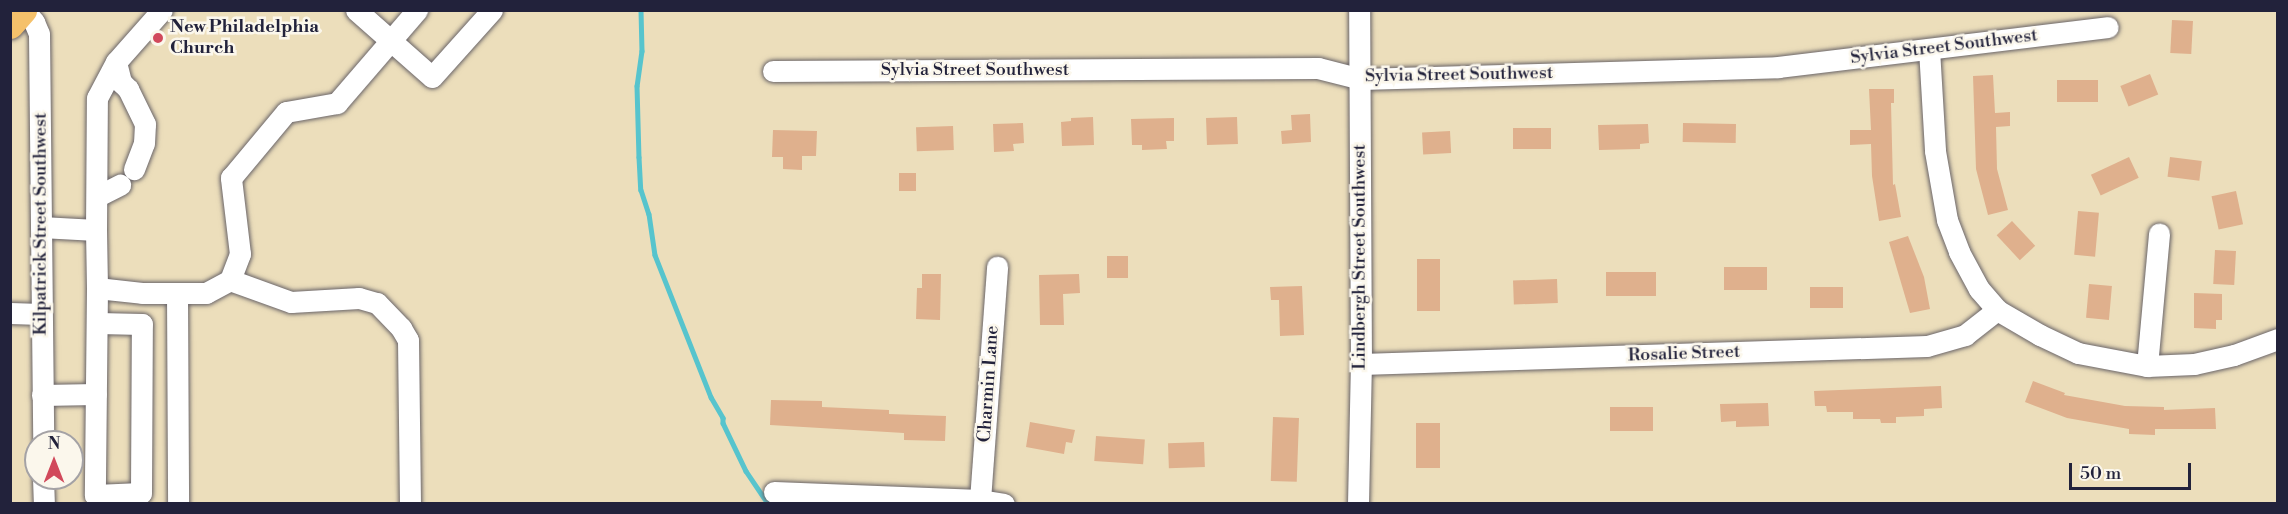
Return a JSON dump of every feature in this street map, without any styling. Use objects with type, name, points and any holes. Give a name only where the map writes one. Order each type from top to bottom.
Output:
[{"type":"main road","points":[[10,25],[24,10]]},
{"type":"street","name":"Kilpatrick Street Southwest","points":[[24,10],[34,22],[39,34],[43,430]]},
{"type":"street","points":[[98,323],[142,324],[141,493],[94,495],[98,323],[97,98],[116,62],[162,10]]},
{"type":"street","points":[[356,10],[432,77],[492,10]]},
{"type":"street","points":[[97,288],[206,293],[230,280],[240,254],[231,178],[286,112],[338,104],[417,10]]},
{"type":"street","name":"Lindbergh Street Southwest","points":[[1358,504],[1359,10]]},
{"type":"street","name":"Sylvia Street Southwest","points":[[773,71],[1318,68],[1360,79],[1778,67],[2108,27]]},
{"type":"street","points":[[1929,49],[1935,151],[1947,220],[1959,252],[1979,289],[1997,310],[2040,335],[2078,353],[2147,366],[2194,364],[2234,355],[2277,339]]},
{"type":"street","points":[[116,62],[121,82],[128,89],[145,124],[144,143],[134,169]]},
{"type":"street","points":[[98,196],[120,185]]},
{"type":"street","points":[[41,227],[96,230]]},
{"type":"street","points":[[2147,366],[2159,234]]},
{"type":"street","name":"Charmin Lane","points":[[980,500],[998,267]]},
{"type":"street","points":[[230,280],[291,302],[359,298],[377,303],[401,328],[408,340],[410,504]]},
{"type":"street","points":[[177,293],[178,504]]},
{"type":"street","name":"Rosalie Street","points":[[1360,364],[1927,346],[1965,335],[1997,310]]},
{"type":"street","points":[[10,313],[41,314]]},
{"type":"street","points":[[42,395],[96,394]]},
{"type":"street","points":[[774,492],[980,500],[1004,504]]},
{"type":"building","points":[[2172,20],[2193,21],[2191,54],[2170,53]]},
{"type":"building","points":[[2150,74],[2158,94],[2129,106],[2120,86]]},
{"type":"building","points":[[1993,75],[1995,113],[2010,112],[2010,126],[1996,127],[1997,169],[2008,210],[1988,215],[1976,169],[1973,76]]},
{"type":"building","points":[[2057,80],[2098,80],[2098,102],[2057,102]]},
{"type":"building","points":[[1869,89],[1894,89],[1894,103],[1891,103],[1893,185],[1895,184],[1901,217],[1879,221],[1872,176],[1871,144],[1850,145],[1850,130],[1871,130]]},
{"type":"building","points":[[1310,114],[1311,142],[1282,144],[1281,131],[1292,130],[1291,115]]},
{"type":"building","points":[[1093,117],[1094,145],[1062,146],[1061,122],[1071,121],[1071,118]]},
{"type":"building","points":[[1237,117],[1238,144],[1207,145],[1206,118]]},
{"type":"building","points":[[1174,118],[1174,141],[1166,141],[1167,149],[1142,150],[1142,145],[1132,145],[1131,119]]},
{"type":"building","points":[[1023,123],[1024,143],[1013,144],[1014,151],[994,152],[993,124]]},
{"type":"building","points":[[1683,123],[1736,124],[1736,143],[1683,142]]},
{"type":"building","points":[[1648,124],[1649,143],[1640,144],[1640,149],[1599,150],[1598,125]]},
{"type":"building","points":[[953,126],[954,150],[917,151],[916,127]]},
{"type":"building","points":[[1513,128],[1551,128],[1551,149],[1513,149]]},
{"type":"building","points":[[773,130],[817,131],[816,156],[802,156],[802,170],[783,169],[783,157],[772,157]]},
{"type":"building","points":[[1450,131],[1451,153],[1423,154],[1422,132]]},
{"type":"building","points":[[2129,157],[2139,178],[2101,196],[2091,175]]},
{"type":"building","points":[[2170,157],[2202,161],[2199,181],[2168,177]]},
{"type":"building","points":[[899,173],[916,173],[916,191],[899,191]]},
{"type":"building","points":[[2236,191],[2243,224],[2219,229],[2212,196]]},
{"type":"building","points":[[2078,211],[2099,213],[2095,257],[2074,255]]},
{"type":"building","points":[[2012,221],[2035,246],[2020,260],[1997,235]]},
{"type":"building","points":[[1908,236],[1924,277],[1930,309],[1910,313],[1889,242]]},
{"type":"building","points":[[2215,250],[2236,251],[2234,285],[2213,284]]},
{"type":"building","points":[[1107,256],[1128,256],[1128,278],[1107,278]]},
{"type":"building","points":[[1417,259],[1440,259],[1440,311],[1417,311]]},
{"type":"building","points":[[1724,267],[1767,267],[1767,290],[1724,290]]},
{"type":"building","points":[[1606,272],[1656,272],[1656,296],[1606,296]]},
{"type":"building","points":[[922,274],[941,274],[940,320],[916,319],[917,288],[922,288]]},
{"type":"building","points":[[1079,274],[1080,293],[1063,294],[1064,325],[1040,325],[1039,275]]},
{"type":"building","points":[[1557,279],[1558,303],[1514,305],[1513,281]]},
{"type":"building","points":[[2089,284],[2112,286],[2109,320],[2086,318]]},
{"type":"building","points":[[1302,286],[1304,335],[1280,336],[1279,300],[1271,300],[1270,287]]},
{"type":"building","points":[[1810,287],[1843,287],[1843,308],[1810,308]]},
{"type":"building","points":[[2194,293],[2222,294],[2222,320],[2216,320],[2216,329],[2194,328]]},
{"type":"building","points":[[2033,381],[2065,393],[2064,395],[2125,406],[2164,407],[2164,410],[2215,408],[2216,429],[2155,429],[2155,435],[2129,434],[2129,429],[2067,418],[2025,402]]},
{"type":"building","points":[[1941,386],[1942,408],[1924,409],[1924,416],[1896,417],[1896,423],[1881,423],[1880,419],[1853,419],[1853,412],[1827,412],[1826,406],[1815,406],[1814,391]]},
{"type":"building","points":[[771,400],[822,401],[822,407],[889,410],[889,414],[946,416],[945,441],[904,440],[904,433],[770,425]]},
{"type":"building","points":[[1768,403],[1769,426],[1736,427],[1736,421],[1721,422],[1720,404]]},
{"type":"building","points":[[1610,407],[1653,407],[1653,431],[1610,431]]},
{"type":"building","points":[[1273,417],[1299,418],[1297,482],[1271,481]]},
{"type":"building","points":[[1030,422],[1075,430],[1072,443],[1066,442],[1064,454],[1026,447]]},
{"type":"building","points":[[1416,423],[1440,423],[1440,468],[1416,468]]},
{"type":"building","points":[[1096,436],[1145,439],[1143,464],[1094,461]]},
{"type":"building","points":[[1204,442],[1205,467],[1169,468],[1168,443]]},
{"type":"waterway","points":[[641,10],[642,51],[637,86],[639,157],[641,190],[649,214],[655,255],[711,397],[723,418],[723,423],[746,471],[768,504]]},
{"type":"place","name":"New Philadelphia Church","points":[[158,38]]}]
